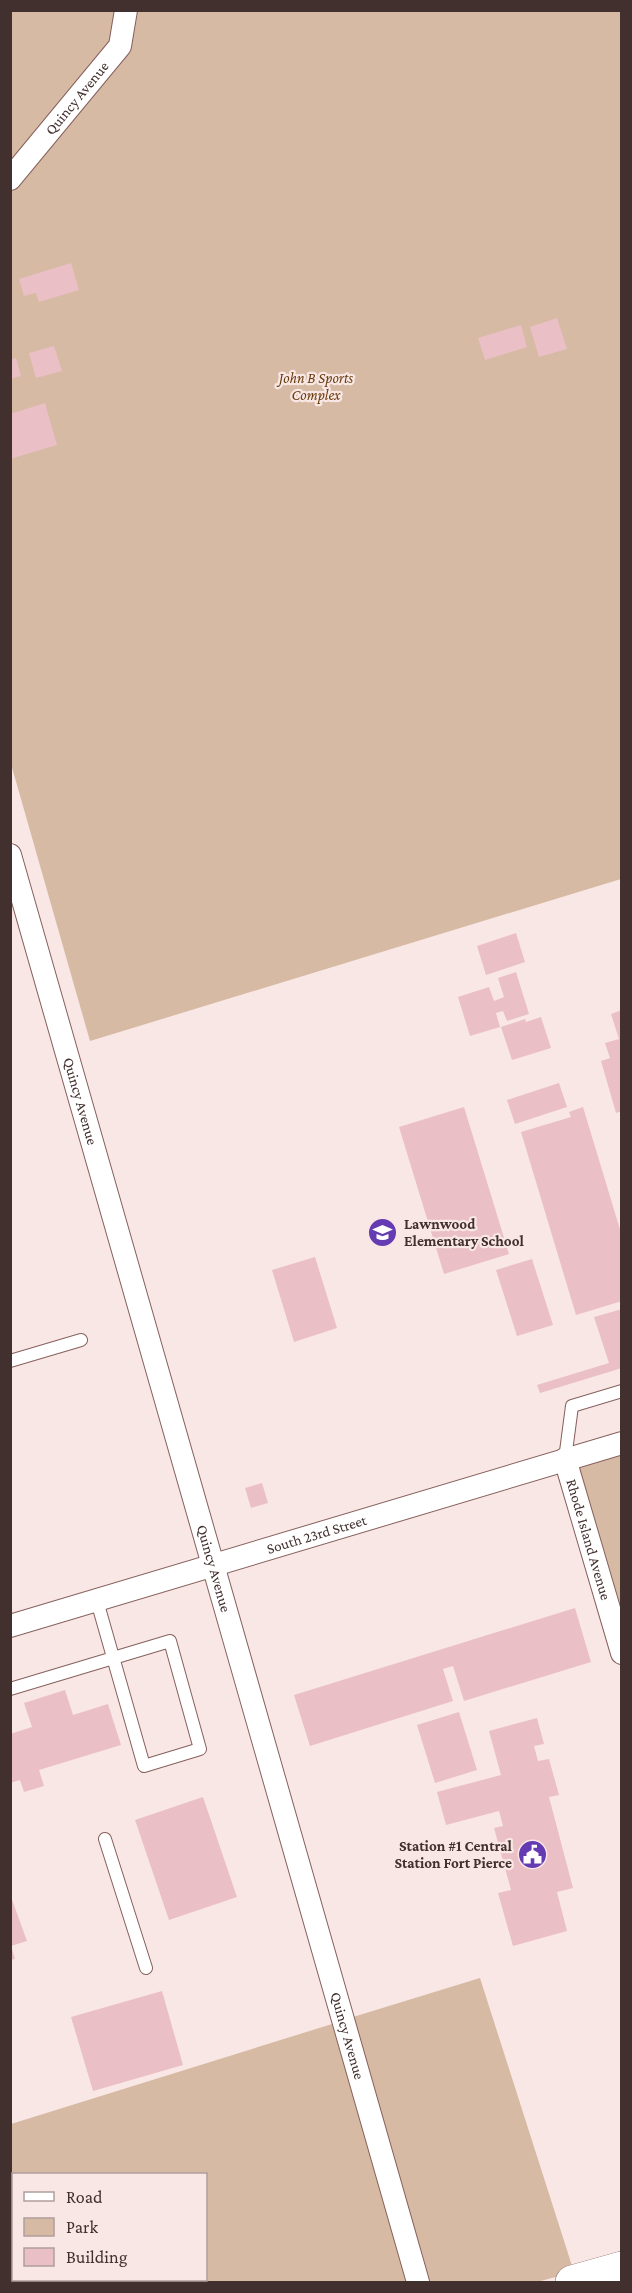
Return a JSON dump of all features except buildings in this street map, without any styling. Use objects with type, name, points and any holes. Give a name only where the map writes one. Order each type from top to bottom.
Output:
[{"type":"main road","points":[[583,2281],[621,2268]]},
{"type":"street","name":"Quincy Avenue","points":[[10,178],[120,46],[126,10]]},
{"type":"street","name":"Quincy Avenue","points":[[10,855],[418,2283]]},
{"type":"street","name":"South 23rd Street","points":[[10,1626],[621,1443]]},
{"type":"street","name":"Rhode Island Avenue","points":[[565,1460],[621,1653]]},
{"type":"lane","points":[[10,1361],[81,1340]]},
{"type":"lane","points":[[565,1460],[572,1406],[621,1391]]},
{"type":"lane","points":[[10,1689],[114,1659],[170,1641],[200,1749],[144,1766],[114,1659],[97,1601]]},
{"type":"lane","points":[[105,1839],[146,1968]]},
{"type":"green space","name":"John B Sports Complex","points":[[11,11],[621,11],[621,879],[90,1041],[11,764]]},
{"type":"green space","points":[[621,1453],[621,1614],[579,1466]]},
{"type":"green space","points":[[480,1978],[574,2272],[537,2282],[430,2282],[353,2017]]},
{"type":"green space","points":[[332,2024],[407,2282],[11,2282],[11,2124]]},
{"type":"place","name":"Lawnwood Elementary School","points":[[383,1233]]},
{"type":"place","name":"Station #1 Central Station Fort Pierce","points":[[533,1855]]}]
